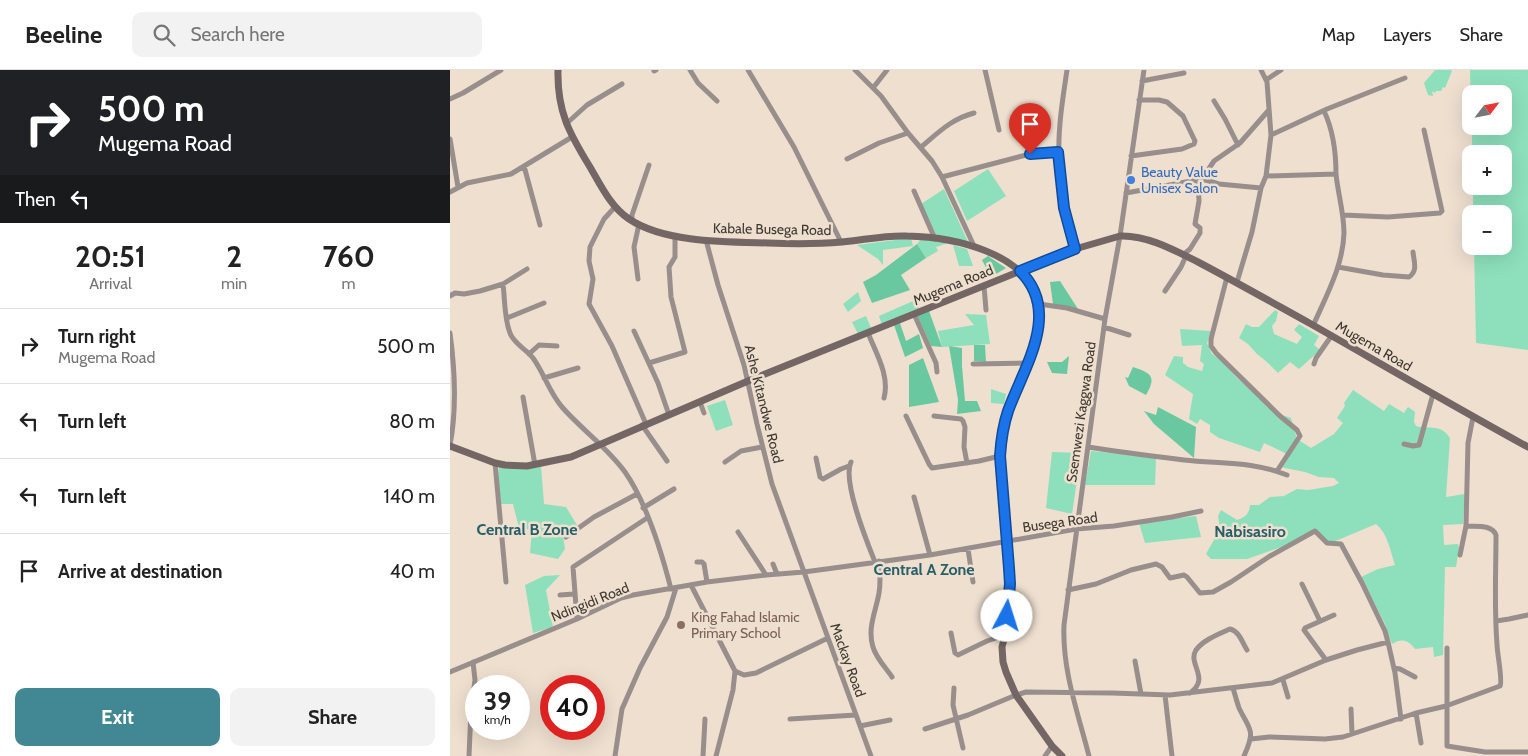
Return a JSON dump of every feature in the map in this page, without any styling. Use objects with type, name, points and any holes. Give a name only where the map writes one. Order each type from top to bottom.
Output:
[{"type":"street","points":[[450,99],[501,70]]},
{"type":"street","name":"Kabale Busega Road","points":[[558,70],[559,97],[566,124],[572,137],[615,207],[636,223],[652,230],[675,236],[731,242],[841,242],[903,235],[974,246],[997,256],[1020,271]]},
{"type":"street","points":[[690,70],[698,83],[717,101]]},
{"type":"street","points":[[748,70],[794,147],[841,242]]},
{"type":"street","points":[[854,70],[888,104],[908,133],[932,161],[942,177],[974,246]]},
{"type":"street","points":[[873,88],[887,70]]},
{"type":"street","points":[[985,70],[999,130]]},
{"type":"street","points":[[1067,70],[1058,152],[1064,208],[1075,249]]},
{"type":"street","name":"Ssemwezi Kaggwa Road","points":[[1089,756],[1066,670],[1063,642],[1065,609],[1105,319],[1120,236],[1144,70]]},
{"type":"street","points":[[1237,282],[1252,232],[1261,188],[1266,176],[1271,135],[1266,80],[1260,70]]},
{"type":"street","points":[[1266,80],[1282,70]]},
{"type":"street","points":[[1142,81],[1184,73]]},
{"type":"street","points":[[1271,135],[1406,78]]},
{"type":"street","points":[[566,124],[587,105],[622,84]]},
{"type":"street","points":[[1131,156],[1182,149],[1193,146],[1195,141],[1183,116],[1167,102],[1139,100]]},
{"type":"street","points":[[1214,101],[1238,145]]},
{"type":"street","points":[[1165,291],[1180,267],[1184,256],[1200,233],[1200,228],[1196,224],[1200,179],[1214,160],[1238,145],[1268,111]]},
{"type":"street","points":[[1313,326],[1338,267],[1344,231],[1336,174],[1336,160],[1329,125],[1324,111]]},
{"type":"street","points":[[921,148],[954,120],[962,116],[974,114]]},
{"type":"street","points":[[1343,215],[1388,217],[1440,213],[1442,211],[1424,130]]},
{"type":"street","points":[[848,159],[879,143],[908,133]]},
{"type":"street","points":[[450,192],[475,181],[503,176],[524,166],[572,137]]},
{"type":"street","points":[[450,139],[458,188]]},
{"type":"street","points":[[942,177],[1030,154],[1058,152]]},
{"type":"street","points":[[638,279],[634,247],[636,223],[632,215],[650,165]]},
{"type":"street","points":[[524,166],[540,225]]},
{"type":"street","points":[[1266,176],[1336,174]]},
{"type":"street","points":[[1126,193],[1200,179],[1219,184],[1261,188]]},
{"type":"street","points":[[914,191],[935,239]]},
{"type":"street","points":[[615,207],[604,219],[590,247],[589,261],[593,280],[589,304],[612,346],[644,425],[667,460]]},
{"type":"street","points":[[649,363],[685,352],[671,297],[669,267],[675,257],[675,236]]},
{"type":"street","name":"Mugema Road","points":[[450,447],[495,462],[518,466],[535,465],[571,456],[748,381],[1020,271],[1075,249],[1120,236],[1145,239],[1237,282],[1528,448]]},
{"type":"street","name":"Ashe Kitandwe Road","points":[[706,240],[718,285],[744,365],[762,447],[781,512],[804,572]]},
{"type":"street","points":[[1338,267],[1409,277],[1415,269],[1413,252]]},
{"type":"street","points":[[450,296],[455,293],[464,294],[480,291],[503,284],[527,269]]},
{"type":"street","points":[[1020,271],[1031,285],[1038,304],[1039,322],[1028,363],[1004,423],[1001,438],[1000,456],[1010,584],[1002,648],[1003,662],[1016,695],[1052,746],[1062,756]]},
{"type":"street","points":[[1227,277],[1210,346],[1274,410],[1299,432],[1300,436],[1278,471]]},
{"type":"street","points":[[503,284],[511,335],[537,364],[556,400],[601,444],[626,473],[643,508],[674,588],[667,617],[637,673],[622,709],[615,756]]},
{"type":"street","points":[[984,286],[986,310]]},
{"type":"street","points":[[507,318],[544,303]]},
{"type":"street","points":[[1038,304],[1067,308],[1105,319]]},
{"type":"street","points":[[914,314],[936,363],[937,372]]},
{"type":"street","points":[[1104,327],[1129,335]]},
{"type":"street","points":[[634,330],[669,415]]},
{"type":"street","points":[[450,333],[454,406],[450,447]]},
{"type":"street","points":[[868,333],[884,373],[886,392],[884,398]]},
{"type":"street","points":[[1314,364],[1316,358],[1332,336]]},
{"type":"street","points":[[529,354],[539,345],[557,346]]},
{"type":"street","points":[[973,364],[1028,363]]},
{"type":"street","points":[[544,378],[578,368]]},
{"type":"street","points":[[1404,444],[1418,446],[1433,394]]},
{"type":"street","points":[[523,397],[535,465]]},
{"type":"street","points":[[700,402],[704,412]]},
{"type":"street","points":[[906,416],[931,466],[935,468],[1000,456]]},
{"type":"street","points":[[934,416],[964,421],[964,447],[967,463]]},
{"type":"street","points":[[1460,555],[1466,526],[1468,443],[1473,416]]},
{"type":"street","points":[[725,462],[741,451],[762,447]]},
{"type":"street","points":[[1088,447],[1184,460],[1236,462],[1278,471],[1287,475]]},
{"type":"street","points":[[816,458],[820,478],[823,479],[850,464],[853,498],[877,562],[880,576],[879,594],[870,636],[873,649],[892,677]]},
{"type":"street","points":[[495,462],[506,582]]},
{"type":"street","points":[[643,508],[674,489]]},
{"type":"street","points":[[566,536],[604,511],[637,494]]},
{"type":"street","points":[[914,497],[930,555]]},
{"type":"street","name":"Busega Road","points":[[804,572],[930,555],[1076,529],[1164,519],[1201,511]]},
{"type":"street","points":[[578,619],[572,569],[647,518]]},
{"type":"street","points":[[1251,739],[1269,737],[1325,739],[1342,737],[1416,713],[1446,706],[1501,685],[1496,621],[1496,532],[1491,528],[1466,526]]},
{"type":"street","points":[[1068,590],[1086,587],[1116,578],[1131,570],[1156,564],[1162,567],[1170,578],[1187,576],[1200,593],[1213,592],[1270,556],[1315,531],[1327,543],[1340,544],[1362,583],[1385,631],[1394,668],[1401,719]]},
{"type":"street","points":[[738,532],[766,575]]},
{"type":"street","points":[[968,549],[973,582]]},
{"type":"street","points":[[697,562],[704,564],[707,582]]},
{"type":"street","points":[[774,564],[777,574]]},
{"type":"street","name":"Ndingidi Road","points":[[450,672],[626,597],[707,582],[804,572]]},
{"type":"street","name":"Mackay Road","points":[[804,572],[871,756]]},
{"type":"street","points":[[1302,584],[1320,621]]},
{"type":"street","points":[[691,585],[735,671],[736,680],[716,756]]},
{"type":"street","points":[[560,595],[574,594]]},
{"type":"street","points":[[1496,621],[1528,614]]},
{"type":"street","points":[[1326,660],[1304,628],[1334,616]]},
{"type":"street","points":[[1190,693],[1198,685],[1199,677],[1194,657],[1195,652],[1201,645],[1230,629],[1234,630],[1247,650]]},
{"type":"street","points":[[951,633],[955,654],[958,655],[987,641],[1005,635]]},
{"type":"street","points":[[735,671],[744,675],[756,673],[828,638]]},
{"type":"street","points":[[925,729],[1026,692],[1165,695],[1272,683],[1326,660],[1388,642]]},
{"type":"street","points":[[1447,648],[1447,746],[1486,752],[1528,752]]},
{"type":"street","points":[[1135,661],[1141,694]]},
{"type":"street","points":[[468,756],[475,680],[473,662]]},
{"type":"street","points":[[1394,668],[1415,677]]},
{"type":"street","points":[[1282,680],[1288,697]]},
{"type":"street","points":[[954,688],[953,705],[963,748]]},
{"type":"street","points":[[1233,688],[1238,706],[1248,723],[1251,739],[1244,756]]},
{"type":"street","points":[[1165,695],[1172,756]]},
{"type":"street","points":[[1352,709],[1352,734]]},
{"type":"street","points":[[1416,713],[1421,743]]},
{"type":"street","points":[[790,720],[856,715]]},
{"type":"street","points":[[703,756],[705,719]]},
{"type":"street","points":[[860,726],[890,720]]},
{"type":"street","points":[[1045,756],[1052,746]]},
{"type":"green space","points":[[1435,70],[1452,71],[1445,88],[1443,87],[1441,91],[1436,91],[1435,93],[1432,91],[1433,96],[1428,95],[1424,83]]},
{"type":"green space","points":[[1470,70],[1528,70],[1528,350],[1476,343],[1474,255],[1512,255],[1512,205],[1473,205],[1473,195],[1512,195],[1512,145],[1472,145],[1472,135],[1512,135],[1512,85],[1470,85]]},
{"type":"green space","points":[[988,169],[1006,196],[967,221],[954,191]]},
{"type":"green space","points":[[944,189],[968,242],[935,235],[921,204]]},
{"type":"green space","points":[[911,238],[913,246],[883,250],[883,265],[878,259],[857,245]]},
{"type":"green space","points":[[921,239],[948,243],[936,247],[938,251],[926,258],[917,244]]},
{"type":"green space","points":[[917,244],[926,258],[901,275],[910,290],[872,303],[863,282],[876,275]]},
{"type":"green space","points":[[953,245],[967,249],[973,266],[959,266]]},
{"type":"green space","points":[[988,256],[1006,268],[991,277],[982,260]]},
{"type":"green space","points":[[1060,281],[1078,309],[1053,304],[1050,282]]},
{"type":"green space","points":[[858,292],[861,301],[848,312],[843,304]]},
{"type":"green space","points":[[913,301],[919,308],[882,325],[879,316]]},
{"type":"green space","points":[[1275,310],[1278,312],[1276,321],[1272,326],[1274,334],[1297,344],[1302,337],[1294,330],[1299,324],[1319,336],[1314,345],[1320,350],[1299,369],[1290,362],[1278,373],[1248,344],[1239,338],[1246,324],[1252,327],[1259,327]]},
{"type":"green space","points":[[929,311],[942,347],[931,346],[916,313]]},
{"type":"green space","points":[[965,314],[986,315],[990,344],[942,347],[938,331],[974,325]]},
{"type":"green space","points":[[866,316],[871,328],[858,334],[852,322]]},
{"type":"green space","points":[[900,323],[906,341],[919,334],[923,348],[905,357],[894,325]]},
{"type":"green space","points":[[1180,329],[1211,331],[1207,343],[1212,354],[1222,361],[1268,408],[1273,409],[1280,419],[1285,416],[1291,418],[1297,439],[1311,448],[1334,434],[1343,423],[1337,418],[1353,390],[1384,411],[1389,404],[1404,413],[1408,407],[1415,412],[1414,422],[1416,426],[1439,429],[1446,433],[1450,438],[1446,497],[1465,494],[1463,524],[1443,525],[1444,545],[1458,544],[1459,548],[1456,567],[1445,567],[1443,655],[1434,657],[1433,647],[1415,649],[1405,641],[1392,644],[1385,624],[1361,577],[1378,569],[1395,565],[1386,537],[1376,524],[1326,545],[1316,532],[1290,544],[1247,559],[1211,559],[1206,554],[1220,529],[1218,516],[1221,510],[1237,520],[1246,515],[1250,505],[1259,505],[1270,497],[1284,496],[1297,489],[1308,490],[1333,486],[1339,483],[1334,478],[1319,477],[1282,467],[1286,459],[1285,453],[1264,443],[1260,452],[1219,438],[1210,432],[1210,425],[1200,419],[1197,424],[1189,419],[1193,394],[1165,375],[1174,356],[1183,357],[1183,363],[1188,367],[1202,371],[1204,364],[1200,361],[1202,345],[1182,346]]},
{"type":"green space","points":[[974,345],[985,345],[986,362],[974,361]]},
{"type":"green space","points":[[949,346],[962,348],[965,401],[977,401],[981,411],[957,414],[958,400]]},
{"type":"green space","points":[[1069,356],[1067,374],[1052,373],[1047,362],[1062,362]]},
{"type":"green space","points":[[923,358],[939,402],[909,407],[909,365]]},
{"type":"green space","points":[[1133,367],[1148,373],[1150,376],[1151,383],[1146,395],[1129,386],[1125,377],[1128,378]]},
{"type":"green space","points":[[991,389],[1006,394],[1004,404],[991,403]]},
{"type":"green space","points":[[725,400],[733,425],[716,431],[707,406]]},
{"type":"green space","points":[[1158,407],[1196,427],[1194,458],[1154,424],[1144,411],[1156,415]]},
{"type":"green space","points":[[1091,451],[1156,457],[1155,485],[1085,485]]},
{"type":"green space","points":[[1052,452],[1081,453],[1072,514],[1046,508]]},
{"type":"green space","points":[[541,466],[544,504],[566,507],[577,525],[563,536],[565,549],[558,559],[530,553],[532,530],[519,528],[513,504],[501,504],[498,477],[499,467]]},
{"type":"green space","points":[[1196,516],[1201,537],[1145,543],[1139,523]]},
{"type":"green space","points":[[560,575],[546,590],[553,627],[533,633],[525,585],[544,576]]},
{"type":"place","name":"Beauty Value Unisex Salon","points":[[1131,180]]},
{"type":"place","name":"King Fahad Islamic Primary School","points":[[681,625]]},
{"type":"district","name":"Central B Zone","points":[[527,529]]},
{"type":"district","name":"Nabisasiro","points":[[1250,531]]},
{"type":"district","name":"Central A Zone","points":[[924,569]]},
{"type":"route","points":[[1007,616],[1010,584],[1000,456],[1001,438],[1008,410],[1032,352],[1040,311],[1036,295],[1020,271],[1075,249],[1064,208],[1058,152],[1030,154]]}]
